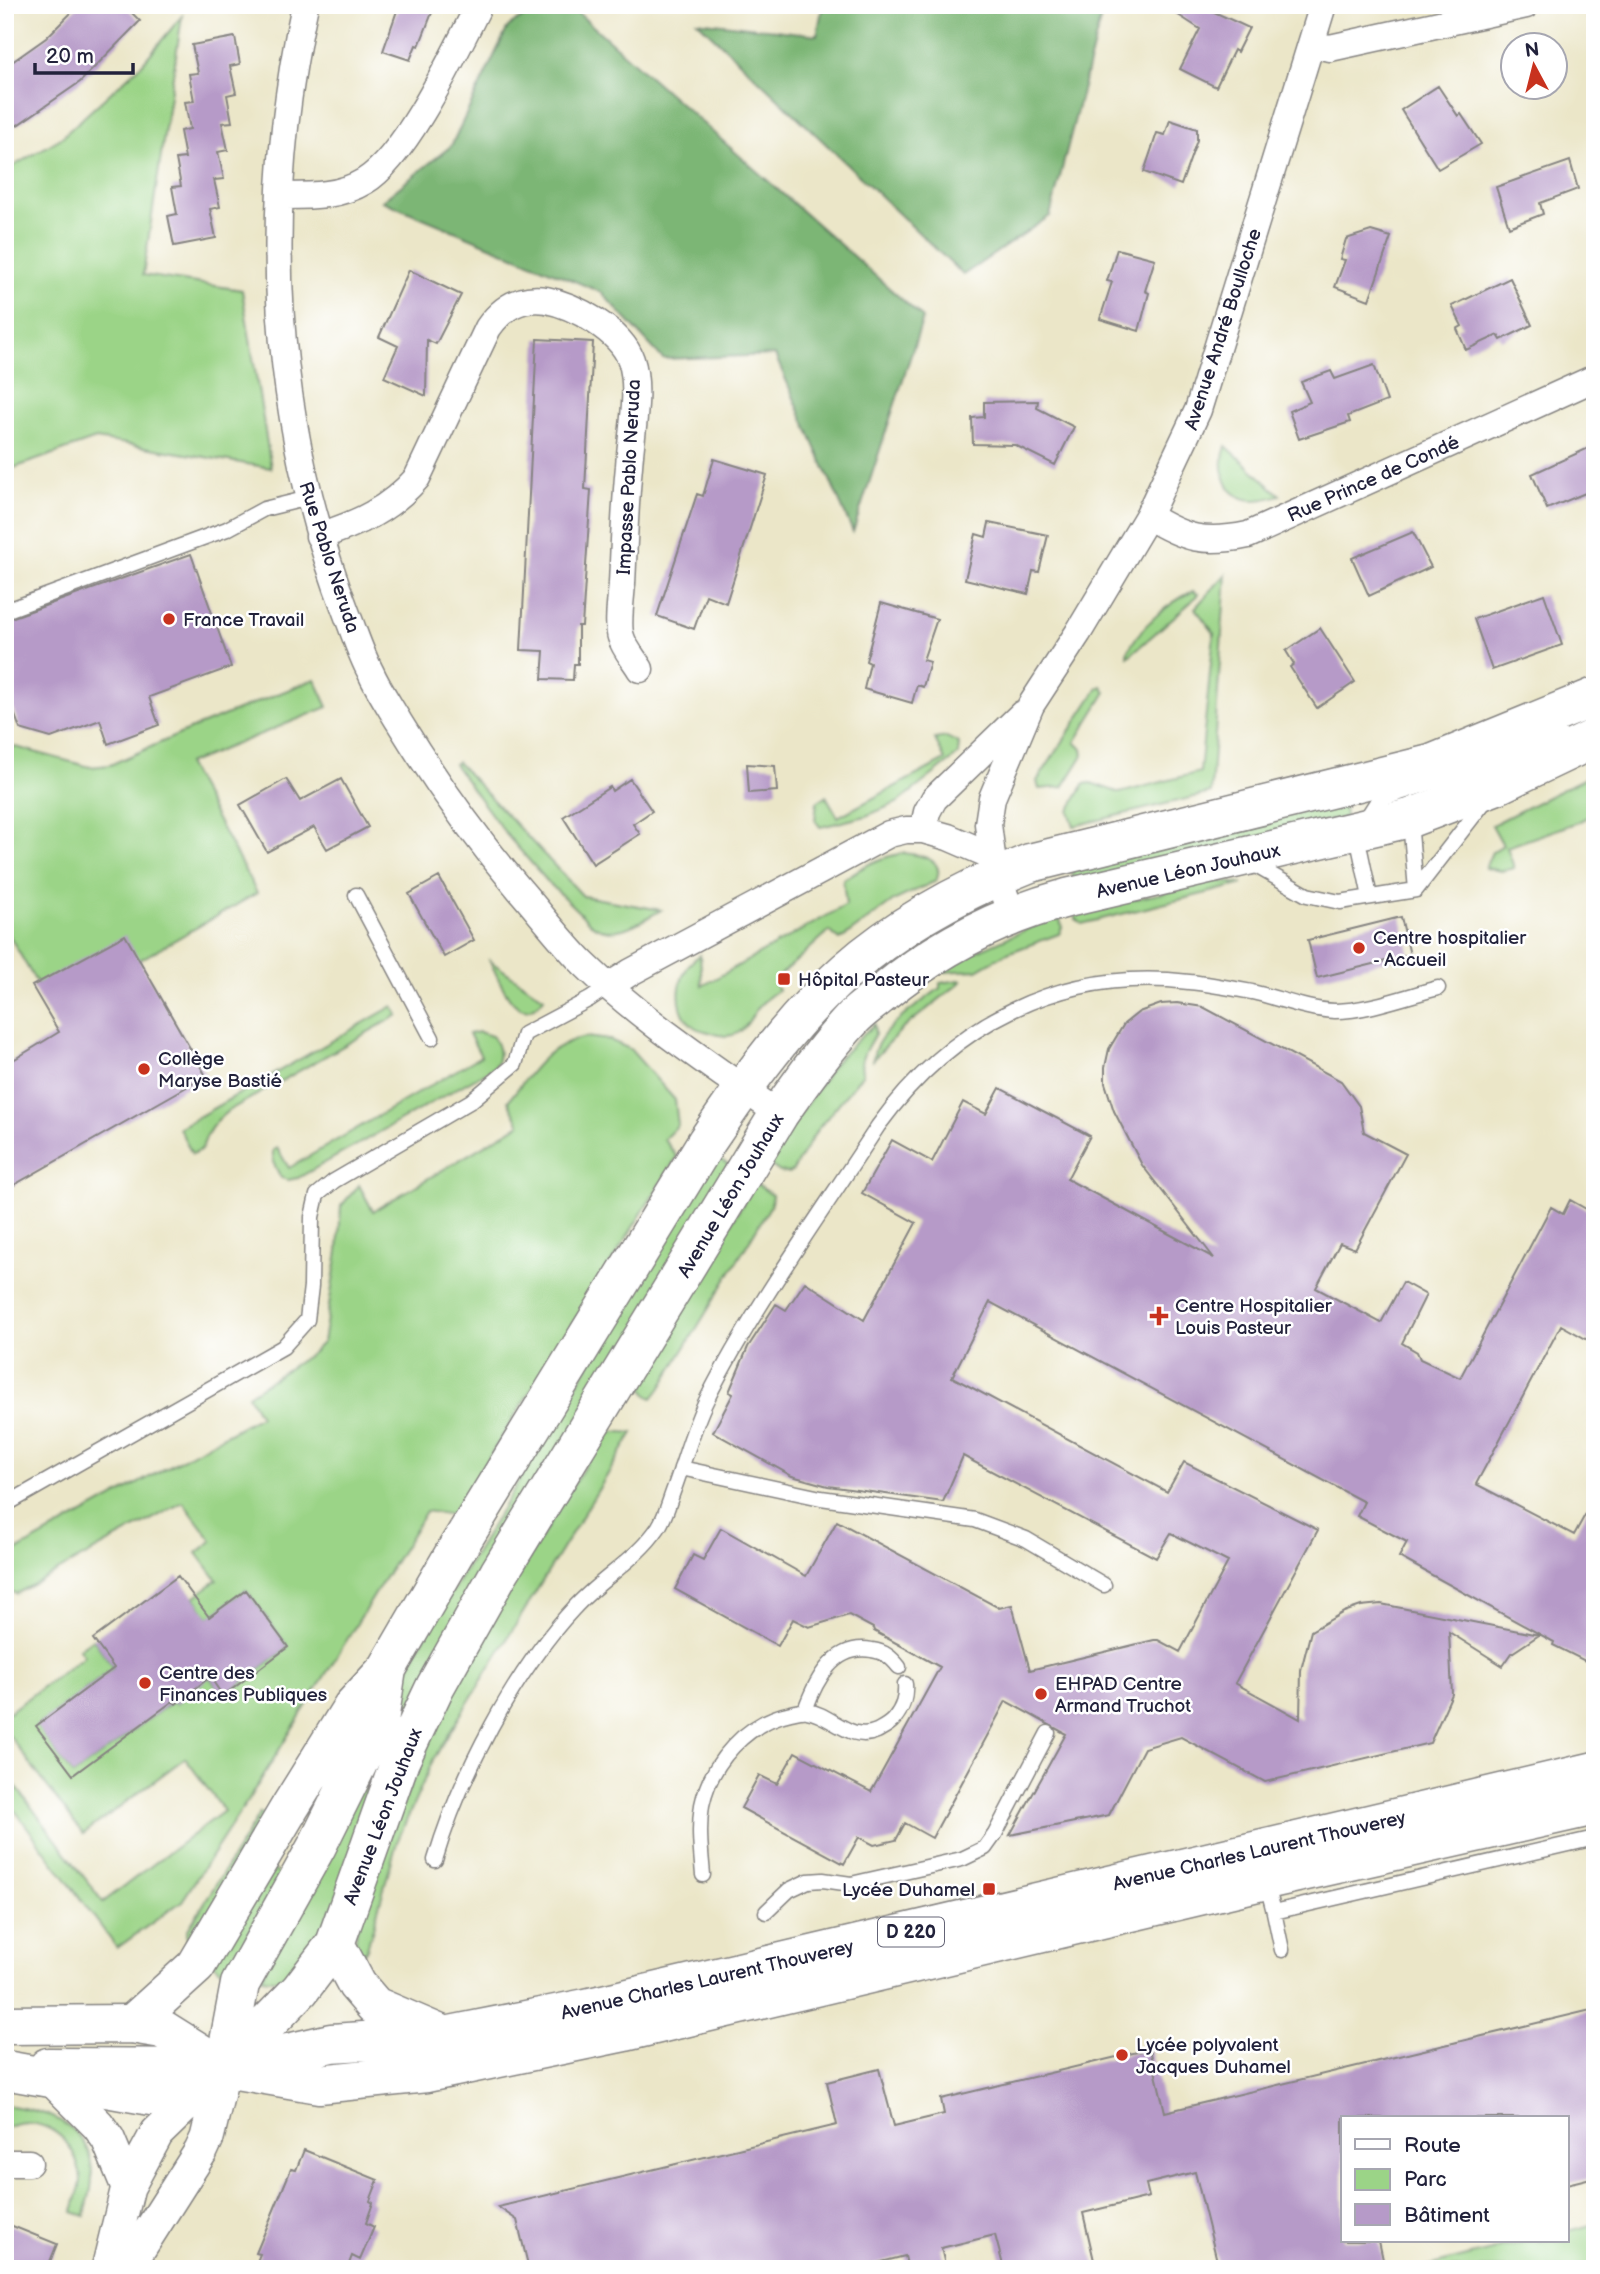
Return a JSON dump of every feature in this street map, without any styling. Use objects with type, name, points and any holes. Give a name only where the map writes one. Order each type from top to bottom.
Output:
[{"type":"main road","points":[[132,2024],[197,1966],[352,1707],[387,1669],[455,1552],[707,1141],[743,1088],[788,1030],[847,970],[900,930],[996,866],[1030,863],[1430,764],[1595,697]]},
{"type":"main road","name":"Avenue Léon Jouhaux","points":[[224,2068],[300,1990],[335,1944],[400,1761],[435,1686],[499,1573],[779,1114],[811,1068],[856,1016],[896,982],[940,951],[1012,916],[1058,901],[1410,818],[1497,785],[1595,738]]},
{"type":"main road","points":[[224,2068],[240,1984],[317,1846],[379,1721],[387,1669]]},
{"type":"main road","name":"Avenue Charles Laurent Thouverey","points":[[5,2068],[151,2096],[224,2068],[331,2043],[445,2036],[586,2008],[1595,1771]]},
{"type":"main road","name":"Avenue Charles Laurent Thouverey","points":[[5,2025],[132,2024],[162,2029],[224,2068],[319,2084],[427,2073],[1270,1896],[1595,1806]]},
{"type":"main road","points":[[335,1944],[357,1985],[375,2006],[445,2036]]},
{"type":"main road","name":"D 220","points":[[5,2068],[224,2068]]},
{"type":"street","name":"Rue Pablo Neruda","points":[[305,5],[284,132],[280,196],[279,320],[287,386],[309,498],[319,536],[370,672],[416,751],[494,859],[582,962],[700,1058],[779,1114]]},
{"type":"street","points":[[280,196],[312,196],[347,189],[366,180],[392,156],[447,66],[479,5]]},
{"type":"street","name":"Avenue André Boulloche","points":[[1031,705],[1148,516],[1202,398],[1312,45],[1322,5]]},
{"type":"street","points":[[1312,45],[1330,48],[1526,5]]},
{"type":"street","name":"Impasse Pablo Neruda","points":[[319,536],[358,523],[384,509],[417,478],[488,328],[498,313],[511,303],[527,300],[543,299],[565,306],[591,318],[613,335],[630,356],[636,378],[625,506],[620,636],[640,669]]},
{"type":"street","name":"Rue Prince de Condé","points":[[1148,516],[1173,532],[1195,538],[1223,540],[1248,535],[1595,378]]},
{"type":"street","points":[[923,830],[927,812],[934,799],[1031,705]]},
{"type":"street","points":[[1012,916],[996,866],[988,824],[992,798],[1031,705]]},
{"type":"street","points":[[609,986],[889,834],[923,830],[948,837],[996,866]]},
{"type":"street","points":[[107,2269],[128,2187],[157,2133],[224,2068]]},
{"type":"street","points":[[126,2269],[201,2151],[207,2138],[224,2068]]},
{"type":"street","points":[[51,2078],[98,2124],[108,2139],[128,2187]]},
{"type":"lane","points":[[5,611],[227,529],[264,509],[309,498]]},
{"type":"lane","points":[[1370,897],[1359,845],[1359,830],[1378,800],[1483,766],[1566,732],[1595,703]]},
{"type":"lane","points":[[1242,858],[1307,895],[1340,902],[1416,890],[1497,785]]},
{"type":"lane","points":[[1410,818],[1416,890]]},
{"type":"lane","points":[[356,895],[432,1038]]},
{"type":"lane","points":[[435,1860],[453,1803],[496,1719],[522,1676],[574,1608],[608,1575],[636,1554],[658,1527],[706,1402],[735,1348],[878,1126],[902,1094],[934,1062],[977,1031],[1037,998],[1071,988],[1129,979],[1213,986],[1334,1011],[1358,1008],[1438,988]]},
{"type":"lane","points":[[5,1505],[283,1347],[307,1320],[311,1286],[312,1217],[317,1195],[334,1181],[471,1101],[515,1064],[524,1034],[609,986]]},
{"type":"lane","points":[[681,1468],[821,1498],[975,1520],[1026,1539],[1104,1584]]},
{"type":"lane","points":[[805,1710],[820,1676],[831,1662],[846,1653],[859,1648],[876,1651],[891,1656],[899,1667]]},
{"type":"lane","points":[[703,1875],[699,1827],[703,1802],[727,1753],[740,1738],[778,1716],[805,1710],[853,1733],[872,1733],[889,1725],[900,1711],[906,1695],[905,1684]]},
{"type":"lane","points":[[766,1912],[789,1890],[808,1881],[851,1884],[962,1859],[985,1848],[1048,1733]]},
{"type":"lane","points":[[1282,1950],[1270,1896],[1595,1838]]},
{"type":"green space","points":[[541,5],[569,5],[923,318],[853,532],[775,355],[663,359],[601,292],[382,201],[451,146],[508,27]]},
{"type":"green space","points":[[823,5],[1104,5],[1050,216],[963,275],[697,21],[817,35]]},
{"type":"green space","points":[[182,16],[143,275],[242,290],[271,468],[96,439],[5,471],[5,171],[61,138],[142,64]]},
{"type":"green space","points":[[1226,446],[1280,495],[1250,500],[1232,491],[1223,470]]},
{"type":"green space","points":[[1226,574],[1211,793],[1074,826],[1069,811],[1084,784],[1091,783],[1120,793],[1200,772],[1214,633],[1195,608]]},
{"type":"green space","points":[[1193,591],[1198,594],[1191,602],[1128,657],[1132,643],[1146,625],[1164,609]]},
{"type":"green space","points":[[315,679],[328,707],[187,764],[257,893],[52,1010],[5,928],[5,744],[90,767],[110,765]]},
{"type":"green space","points":[[1102,686],[1106,692],[1075,742],[1082,749],[1083,755],[1063,787],[1039,789],[1037,781],[1098,688]]},
{"type":"green space","points":[[946,737],[959,743],[958,755],[897,803],[866,816],[825,826],[820,827],[815,820],[817,802],[826,796],[838,817],[945,760],[935,739]]},
{"type":"green space","points":[[457,762],[583,896],[661,910],[636,924],[618,930],[600,929],[591,924],[548,882],[506,834],[454,764]]},
{"type":"green space","points":[[1595,773],[1595,813],[1578,822],[1507,847],[1514,868],[1502,871],[1485,868],[1492,852],[1503,845],[1492,825]]},
{"type":"green space","points":[[1344,807],[1345,817],[1073,882],[1072,866],[1311,810]]},
{"type":"green space","points":[[904,853],[924,857],[935,863],[938,868],[936,881],[895,900],[840,940],[829,931],[774,981],[778,990],[761,1004],[738,1033],[731,1036],[718,1035],[696,1028],[685,1017],[680,998],[682,978],[692,961],[700,955],[702,986],[846,905],[843,880],[872,863]]},
{"type":"green space","points":[[1217,881],[1243,884],[1082,924],[1076,919],[1076,912]]},
{"type":"green space","points":[[1059,915],[1062,928],[1059,934],[1005,954],[977,970],[940,972],[954,961]]},
{"type":"green space","points":[[490,961],[544,998],[534,1007],[518,1007],[504,990]]},
{"type":"green space","points":[[962,981],[901,1030],[873,1060],[875,1049],[889,1029],[940,988],[940,983]]},
{"type":"green space","points":[[393,1006],[398,1015],[228,1111],[212,1127],[202,1149],[192,1154],[179,1128]]},
{"type":"green space","points":[[874,1024],[875,1034],[862,1058],[863,1074],[817,1130],[793,1170],[788,1173],[780,1172],[767,1163],[835,1062]]},
{"type":"green space","points":[[479,1032],[492,1036],[496,1044],[498,1056],[493,1068],[298,1178],[281,1178],[273,1162],[273,1150],[277,1148],[289,1168],[481,1056],[469,1034]]},
{"type":"green space","points":[[586,1037],[610,1040],[630,1049],[675,1100],[678,1125],[664,1139],[677,1157],[453,1515],[426,1511],[257,1786],[182,1901],[117,1948],[5,1797],[5,1772],[103,1902],[224,1811],[185,1758],[83,1834],[5,1730],[5,1715],[84,1656],[79,1649],[93,1639],[114,1668],[37,1726],[73,1775],[173,1701],[176,1704],[187,1695],[185,1692],[208,1675],[224,1696],[288,1647],[246,1590],[209,1618],[194,1597],[217,1580],[197,1553],[212,1541],[183,1502],[16,1594],[5,1589],[5,1557],[260,1416],[248,1395],[312,1353],[323,1342],[338,1251],[341,1206],[359,1185],[373,1211],[520,1124],[508,1101],[550,1053],[560,1046]]},
{"type":"green space","points":[[715,1156],[729,1165],[318,1935],[284,1980],[261,1978],[421,1643]]},
{"type":"green space","points":[[755,1183],[772,1195],[771,1205],[660,1389],[653,1398],[650,1397],[644,1389],[642,1375]]},
{"type":"green space","points":[[606,1431],[633,1433],[433,1760],[397,1842],[367,1949],[357,1959],[357,1928],[369,1883],[456,1678]]},
{"type":"green space","points":[[260,1813],[273,1819],[188,1943],[187,1931]]},
{"type":"green space","points":[[273,1870],[280,1876],[227,1974],[212,1963]]},
{"type":"green space","points":[[5,2105],[37,2111],[65,2124],[77,2133],[90,2160],[92,2183],[85,2216],[73,2212],[81,2180],[71,2149],[56,2133],[37,2124],[16,2124],[5,2128]]},
{"type":"green space","points":[[1595,2224],[1595,2269],[1416,2269],[1523,2242],[1568,2242],[1568,2231]]},
{"type":"building","points":[[79,5],[124,5],[140,21],[80,82],[16,126],[5,110],[5,67],[46,38]]},
{"type":"building","points":[[399,5],[435,5],[419,46],[416,45],[410,60],[383,51]]},
{"type":"building","points":[[1175,5],[1199,5],[1249,28],[1237,52],[1234,50],[1216,87],[1180,69],[1200,29],[1172,11]]},
{"type":"building","points":[[235,37],[240,64],[230,66],[236,93],[227,95],[232,122],[222,123],[228,150],[218,152],[224,179],[214,180],[220,207],[210,209],[216,238],[174,246],[168,216],[177,214],[172,187],[181,186],[176,159],[185,158],[180,131],[190,129],[185,102],[194,101],[189,74],[198,73],[192,45]]},
{"type":"building","points":[[1438,86],[1481,144],[1438,169],[1401,110]]},
{"type":"building","points":[[1170,120],[1197,129],[1197,140],[1181,185],[1144,172],[1157,133],[1165,135]]},
{"type":"building","points":[[1570,161],[1578,189],[1540,203],[1543,214],[1509,227],[1496,187]]},
{"type":"building","points":[[1371,231],[1391,237],[1369,300],[1335,287],[1345,260],[1340,259],[1346,239]]},
{"type":"building","points":[[1117,249],[1155,259],[1145,291],[1149,293],[1139,331],[1100,319],[1112,282],[1107,281]]},
{"type":"building","points":[[409,270],[461,295],[436,344],[427,340],[426,396],[384,377],[398,346],[379,337]]},
{"type":"building","points":[[1510,278],[1532,325],[1501,340],[1498,335],[1466,350],[1457,329],[1462,326],[1452,306]]},
{"type":"building","points":[[537,339],[593,342],[585,489],[591,490],[582,626],[578,626],[578,664],[574,664],[573,680],[542,679],[544,651],[521,650]]},
{"type":"building","points":[[1374,365],[1387,401],[1348,416],[1350,422],[1299,439],[1289,411],[1310,402],[1301,382],[1331,371],[1335,379]]},
{"type":"building","points":[[1038,401],[1037,408],[1074,427],[1055,465],[1015,445],[973,444],[972,418],[984,417],[984,402]]},
{"type":"building","points":[[1595,445],[1595,489],[1547,509],[1532,474]]},
{"type":"building","points":[[714,459],[767,475],[726,603],[706,595],[694,629],[657,616],[697,494],[703,496]]},
{"type":"building","points":[[989,523],[1048,535],[1039,572],[1033,571],[1028,594],[965,579],[976,534],[986,537]]},
{"type":"building","points":[[1413,532],[1431,567],[1369,596],[1352,558]]},
{"type":"building","points":[[191,554],[231,667],[149,697],[159,725],[108,744],[100,720],[51,738],[20,729],[5,687],[5,620]]},
{"type":"building","points":[[1544,594],[1562,645],[1492,670],[1474,619]]},
{"type":"building","points":[[881,603],[937,619],[923,660],[930,662],[923,687],[917,685],[912,703],[864,689],[870,663],[866,661]]},
{"type":"building","points":[[1320,628],[1355,682],[1317,708],[1290,667],[1294,664],[1286,651]]},
{"type":"building","points":[[747,764],[775,766],[777,791],[749,793]]},
{"type":"building","points":[[286,779],[300,801],[341,779],[368,827],[327,849],[314,827],[267,852],[240,805]]},
{"type":"building","points":[[630,779],[652,811],[633,824],[640,834],[593,864],[563,817],[610,787],[612,791]]},
{"type":"building","points":[[439,877],[474,940],[444,957],[409,894]]},
{"type":"building","name":"Centre hospitalier - Accueil","points":[[1401,917],[1410,955],[1317,978],[1308,940]]},
{"type":"building","points":[[125,935],[206,1076],[5,1190],[5,1065],[59,1032],[32,986]]},
{"type":"building","points":[[1177,1003],[1203,1007],[1341,1081],[1359,1106],[1364,1132],[1406,1154],[1355,1249],[1340,1243],[1316,1288],[1381,1323],[1403,1282],[1426,1295],[1402,1343],[1417,1352],[1420,1359],[1460,1378],[1551,1207],[1563,1214],[1570,1200],[1595,1214],[1595,1344],[1561,1325],[1476,1484],[1574,1535],[1595,1497],[1595,1666],[1399,1557],[1407,1542],[1357,1516],[1364,1502],[990,1302],[952,1377],[1167,1492],[1184,1462],[1318,1530],[1235,1683],[1300,1719],[1301,1670],[1311,1631],[1344,1612],[1361,1606],[1381,1604],[1539,1635],[1512,1653],[1503,1666],[1449,1632],[1452,1694],[1430,1743],[1265,1782],[1181,1737],[1144,1748],[1109,1815],[1010,1835],[1066,1734],[1006,1701],[932,1838],[905,1823],[896,1840],[874,1845],[859,1837],[844,1864],[741,1808],[759,1775],[777,1784],[795,1752],[871,1792],[940,1667],[849,1615],[809,1627],[793,1619],[778,1646],[675,1589],[693,1555],[703,1560],[721,1528],[806,1576],[837,1521],[999,1608],[1012,1605],[1030,1670],[1154,1640],[1180,1652],[1228,1562],[1171,1533],[1156,1558],[963,1456],[943,1502],[828,1486],[792,1476],[713,1432],[733,1394],[729,1392],[748,1347],[776,1304],[786,1310],[805,1282],[864,1320],[916,1223],[862,1193],[892,1140],[932,1162],[963,1102],[986,1114],[1000,1088],[1090,1136],[1067,1179],[1214,1258],[1142,1165],[1114,1111],[1105,1083],[1109,1049],[1124,1024],[1139,1012],[1161,1004]]},
{"type":"building","name":"Centre des Finances Publiques","points":[[178,1576],[209,1617],[246,1590],[288,1647],[223,1696],[210,1677],[176,1704],[173,1701],[73,1775],[36,1726],[114,1668],[93,1639]]},
{"type":"building","points":[[1595,2009],[1595,2177],[1568,2184],[1568,2116],[1341,2116],[1341,2242],[1379,2242],[1385,2269],[1219,2269],[1195,2172],[1146,2184],[1149,2197],[1083,2213],[1096,2269],[1004,2269],[995,2235],[941,2248],[946,2269],[908,2269],[905,2256],[854,2269],[529,2269],[517,2220],[498,2207],[837,2125],[827,2082],[879,2069],[894,2126],[944,2114],[941,2099],[1150,2049],[1165,2112]]},
{"type":"building","points":[[304,2150],[378,2180],[366,2223],[374,2227],[369,2239],[360,2260],[352,2256],[347,2269],[254,2269],[260,2254],[256,2253],[291,2169],[296,2170]]},
{"type":"building","points":[[5,2223],[57,2244],[47,2269],[5,2269]]},
{"type":"place","name":"France Travail","points":[[169,619]]},
{"type":"place","name":"Centre hospitalier - Accueil","points":[[1359,948]]},
{"type":"place","name":"Hôpital Pasteur","points":[[784,979]]},
{"type":"place","name":"Collège Maryse Bastié","points":[[144,1069]]},
{"type":"place","name":"Centre Hospitalier Louis Pasteur","points":[[1159,1316]]},
{"type":"place","name":"Centre des Finances Publiques","points":[[145,1683]]},
{"type":"place","name":"EHPAD Centre Armand Truchot","points":[[1041,1694]]},
{"type":"place","name":"Lycée Duhamel","points":[[989,1889]]},
{"type":"place","name":"Lycée polyvalent Jacques Duhamel","points":[[1122,2055]]}]
